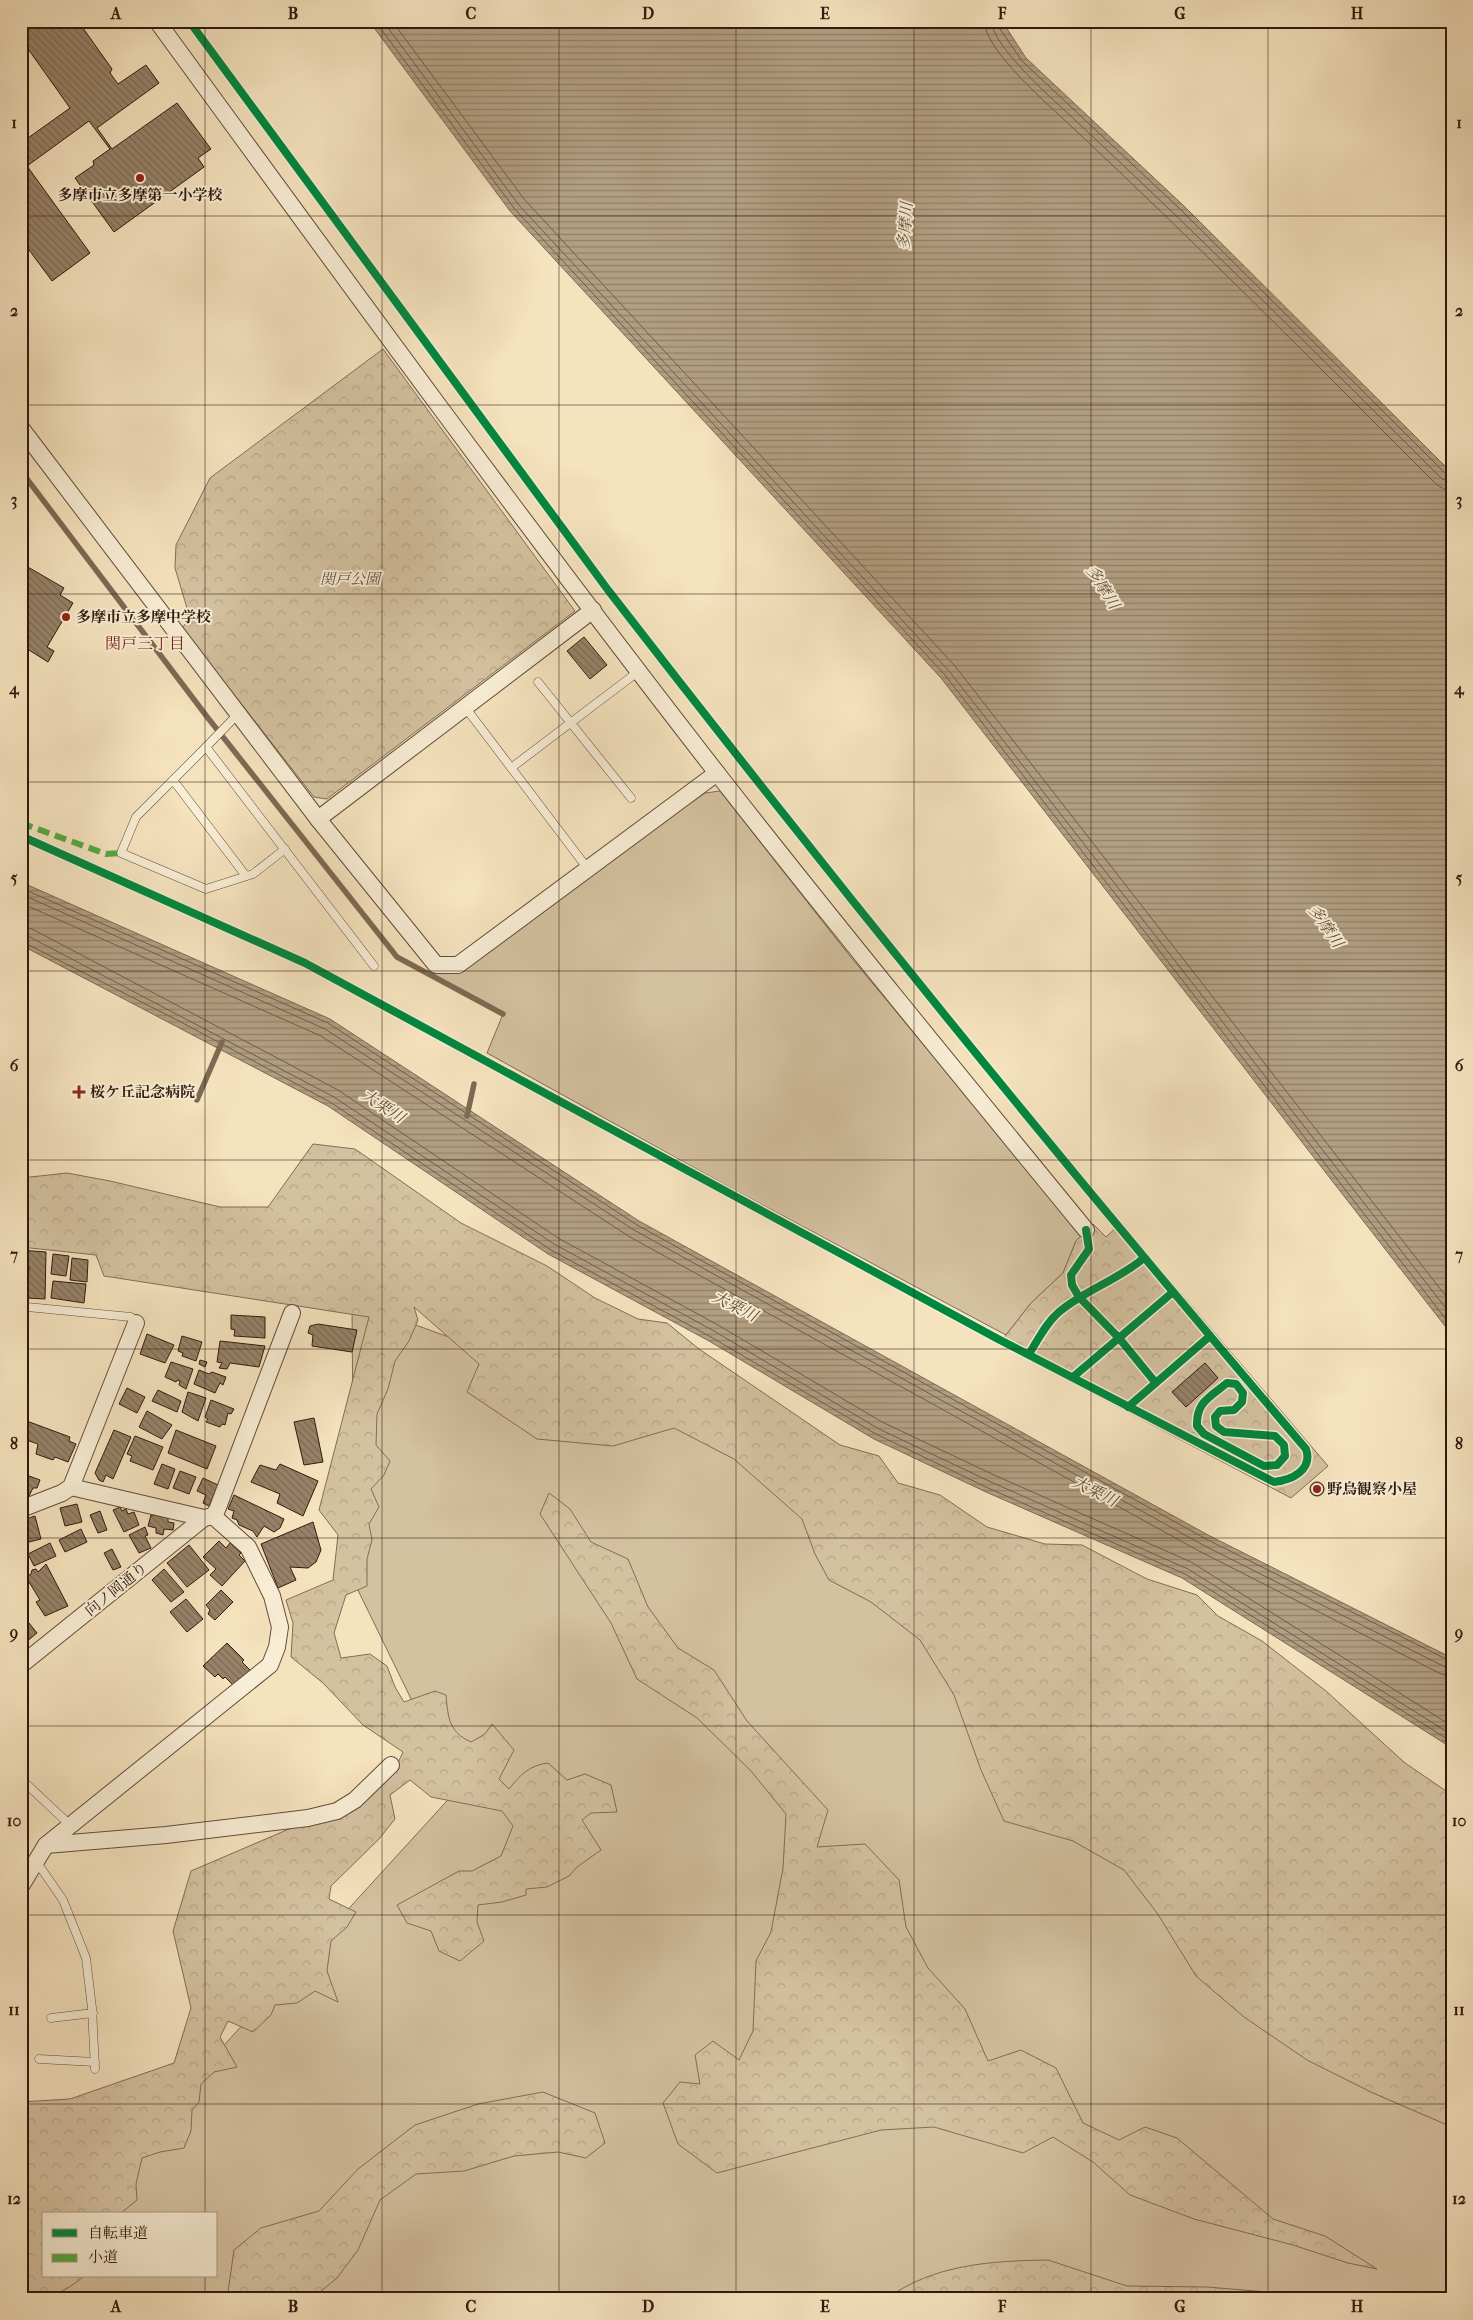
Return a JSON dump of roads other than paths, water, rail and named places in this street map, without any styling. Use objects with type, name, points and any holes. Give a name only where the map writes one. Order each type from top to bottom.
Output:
[{"type":"street","points":[[157,21],[383,331],[717,773],[866,962],[1086,1230]]},
{"type":"street","points":[[21,428],[233,719],[318,819],[436,965],[458,965],[717,773]]},
{"type":"street","points":[[318,819],[593,610]]},
{"type":"street","points":[[208,1517],[217,1510],[292,1313]]},
{"type":"street","points":[[21,1509],[62,1493],[71,1487],[136,1323]]},
{"type":"street","points":[[21,1886],[28,1857],[46,1845],[69,1824],[270,1665],[277,1647],[280,1627],[272,1596],[248,1547],[208,1517],[71,1487]]},
{"type":"street","name":"向ノ岡通り","points":[[21,1665],[208,1517]]},
{"type":"street","points":[[46,1845],[166,1835],[308,1818],[337,1811],[355,1800],[391,1765]]},
{"type":"lane","points":[[511,768],[640,670]]},
{"type":"lane","points":[[538,682],[630,798]]},
{"type":"lane","points":[[465,707],[588,869]]},
{"type":"lane","points":[[233,719],[136,817],[121,852],[206,890],[253,874],[285,850]]},
{"type":"lane","points":[[208,744],[285,850],[374,966]]},
{"type":"lane","points":[[173,780],[246,876]]},
{"type":"lane","points":[[21,1309],[27,1307],[131,1317],[136,1323]]},
{"type":"lane","points":[[21,1779],[69,1824]]},
{"type":"lane","points":[[28,1857],[63,1900],[86,1958],[93,2013],[95,2065],[39,2058]]},
{"type":"lane","points":[[51,2018],[93,2013]]},
{"type":"water","name":"多摩川","points":[[369,21],[1002,21],[1026,58],[1184,206],[1452,473],[1452,1335],[941,678],[510,211]]},
{"type":"water","name":"大栗川","points":[[21,882],[330,1019],[639,1221],[1208,1535],[1452,1658],[1452,1748],[1182,1578],[986,1492],[874,1439],[709,1341],[548,1254],[328,1106],[21,945]]},
{"type":"waterway","points":[[21,471],[208,718],[397,957],[503,1014]]},
{"type":"waterway","points":[[197,1100],[222,1042]]},
{"type":"waterway","points":[[467,1116],[474,1084]]},
{"type":"place","name":"多摩市立多摩第一小学校","points":[[140,178]]},
{"type":"place","name":"多摩市立多摩中学校","points":[[66,617]]},
{"type":"place","name":"桜ケ丘記念病院","points":[[79,1092]]},
{"type":"place","name":"野鳥観察小屋","points":[[1317,1489]]},
{"type":"district","name":"関戸三丁目","points":[[145,643]]},
{"type":"park label","name":"関戸公園","points":[[350,579]]}]
